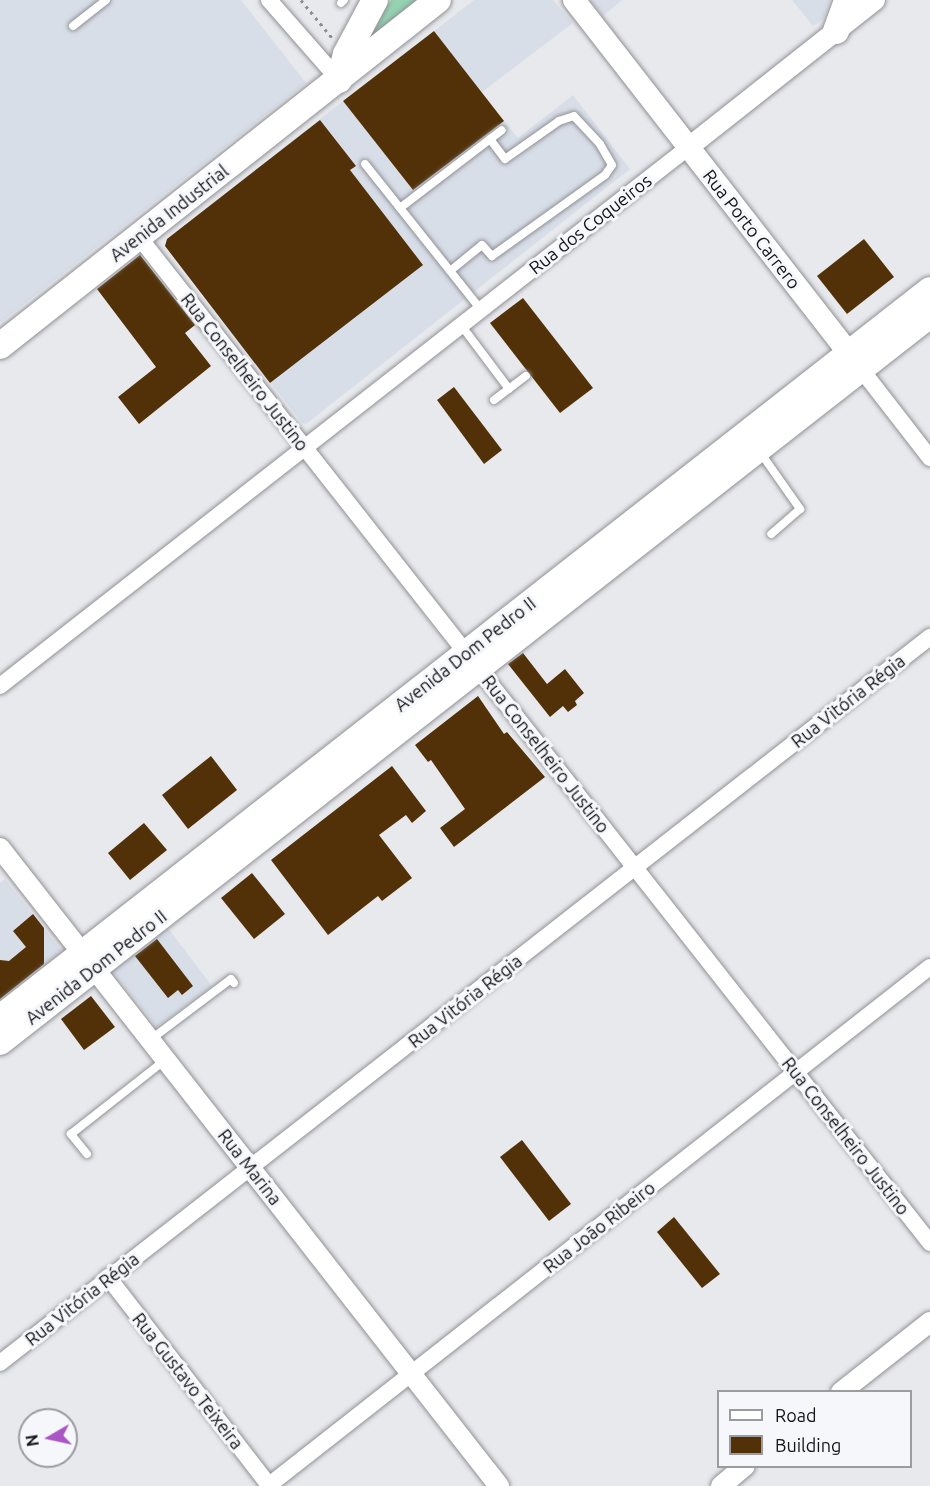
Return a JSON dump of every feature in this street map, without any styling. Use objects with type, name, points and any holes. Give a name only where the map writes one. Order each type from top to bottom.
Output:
[{"type":"main road","points":[[339,80],[345,54],[375,0]]},
{"type":"main road","name":"Avenida Industrial","points":[[0,346],[438,0]]},
{"type":"main road","name":"Rua Porto Carrero","points":[[574,0],[855,361]]},
{"type":"main road","points":[[836,31],[847,0]]},
{"type":"main road","name":"Avenida Dom Pedro II","points":[[472,659],[758,450],[930,290]]},
{"type":"main road","name":"Avenida Dom Pedro II","points":[[0,1042],[88,961],[472,659],[855,361],[930,315]]},
{"type":"main road","name":"Avenida Dom Pedro II","points":[[0,1018],[88,961]]},
{"type":"street","points":[[269,0],[339,80]]},
{"type":"street","name":"Rua dos Coqueiros","points":[[0,686],[875,0]]},
{"type":"street","name":"Rua Conselheiro Justino","points":[[139,237],[930,1244]]},
{"type":"street","name":"Rua Porto Carrero","points":[[855,361],[930,458]]},
{"type":"street","name":"Rua Vitória Régia","points":[[0,1363],[930,637]]},
{"type":"street","name":"Rua Marina","points":[[0,848],[500,1486]]},
{"type":"street","name":"Rua João Ribeiro","points":[[268,1486],[930,967]]},
{"type":"street","name":"Rua Gustavo Teixeira","points":[[108,1277],[268,1486]]},
{"type":"street","points":[[844,1390],[930,1322]]},
{"type":"lane","points":[[73,26],[106,0]]},
{"type":"lane","points":[[450,270],[482,245],[492,256],[605,175],[612,165],[600,144],[574,116],[559,121],[505,159],[490,139]]},
{"type":"lane","points":[[400,208],[502,130]]},
{"type":"lane","points":[[365,164],[481,310]]},
{"type":"lane","points":[[461,325],[509,389]]},
{"type":"lane","points":[[494,400],[526,376]]},
{"type":"lane","points":[[758,450],[800,509],[771,534]]},
{"type":"lane","points":[[150,1040],[231,979],[234,982]]},
{"type":"lane","points":[[87,1154],[71,1134],[165,1060]]},
{"type":"path","points":[[301,0],[327,33]]},
{"type":"shaded area","points":[[0,0],[241,0],[306,83],[0,323]]},
{"type":"shaded area","points":[[474,0],[553,0],[573,23],[482,92],[434,31]]},
{"type":"shaded area","points":[[590,0],[622,0],[603,16]]},
{"type":"shaded area","points":[[792,0],[830,0],[823,19],[813,26]]},
{"type":"shaded area","points":[[573,95],[630,169],[306,424],[302,423],[165,246],[167,239],[343,101],[413,191],[504,121],[518,138]]},
{"type":"shaded area","points":[[5,879],[64,954],[0,1002],[0,883]]},
{"type":"shaded area","points":[[168,928],[212,986],[157,1027],[113,971]]},
{"type":"green space","points":[[391,0],[426,0],[357,49]]},
{"type":"building","points":[[434,31],[504,121],[413,190],[343,101]]},
{"type":"building","points":[[320,120],[356,166],[350,170],[423,265],[270,383],[165,246],[167,239]]},
{"type":"building","points":[[864,239],[894,277],[847,314],[817,276]]},
{"type":"building","points":[[140,255],[195,325],[185,333],[211,366],[139,424],[118,397],[156,367],[97,289]]},
{"type":"building","points":[[523,298],[593,388],[560,413],[490,323]]},
{"type":"building","points":[[454,387],[502,450],[484,464],[437,400]]},
{"type":"building","points":[[523,653],[547,684],[565,669],[584,693],[575,701],[577,705],[568,712],[563,706],[550,717],[508,664]]},
{"type":"building","points":[[478,696],[504,734],[507,732],[545,777],[454,847],[440,828],[465,809],[431,760],[428,762],[415,745]]},
{"type":"building","points":[[211,756],[237,790],[188,829],[162,795]]},
{"type":"building","points":[[392,766],[426,811],[412,823],[406,815],[379,835],[412,878],[382,901],[378,896],[328,935],[271,860]]},
{"type":"building","points":[[144,823],[167,850],[130,880],[108,853]]},
{"type":"building","points":[[252,873],[285,914],[254,939],[221,898]]},
{"type":"building","points":[[33,914],[44,928],[44,964],[0,999],[0,960],[9,961],[26,947],[13,931]]},
{"type":"building","points":[[157,939],[193,986],[182,995],[178,990],[168,998],[135,956]]},
{"type":"building","points":[[91,996],[115,1027],[84,1050],[61,1019]]},
{"type":"building","points":[[522,1140],[571,1204],[549,1221],[500,1157]]},
{"type":"building","points":[[674,1217],[720,1274],[702,1288],[657,1232]]}]
